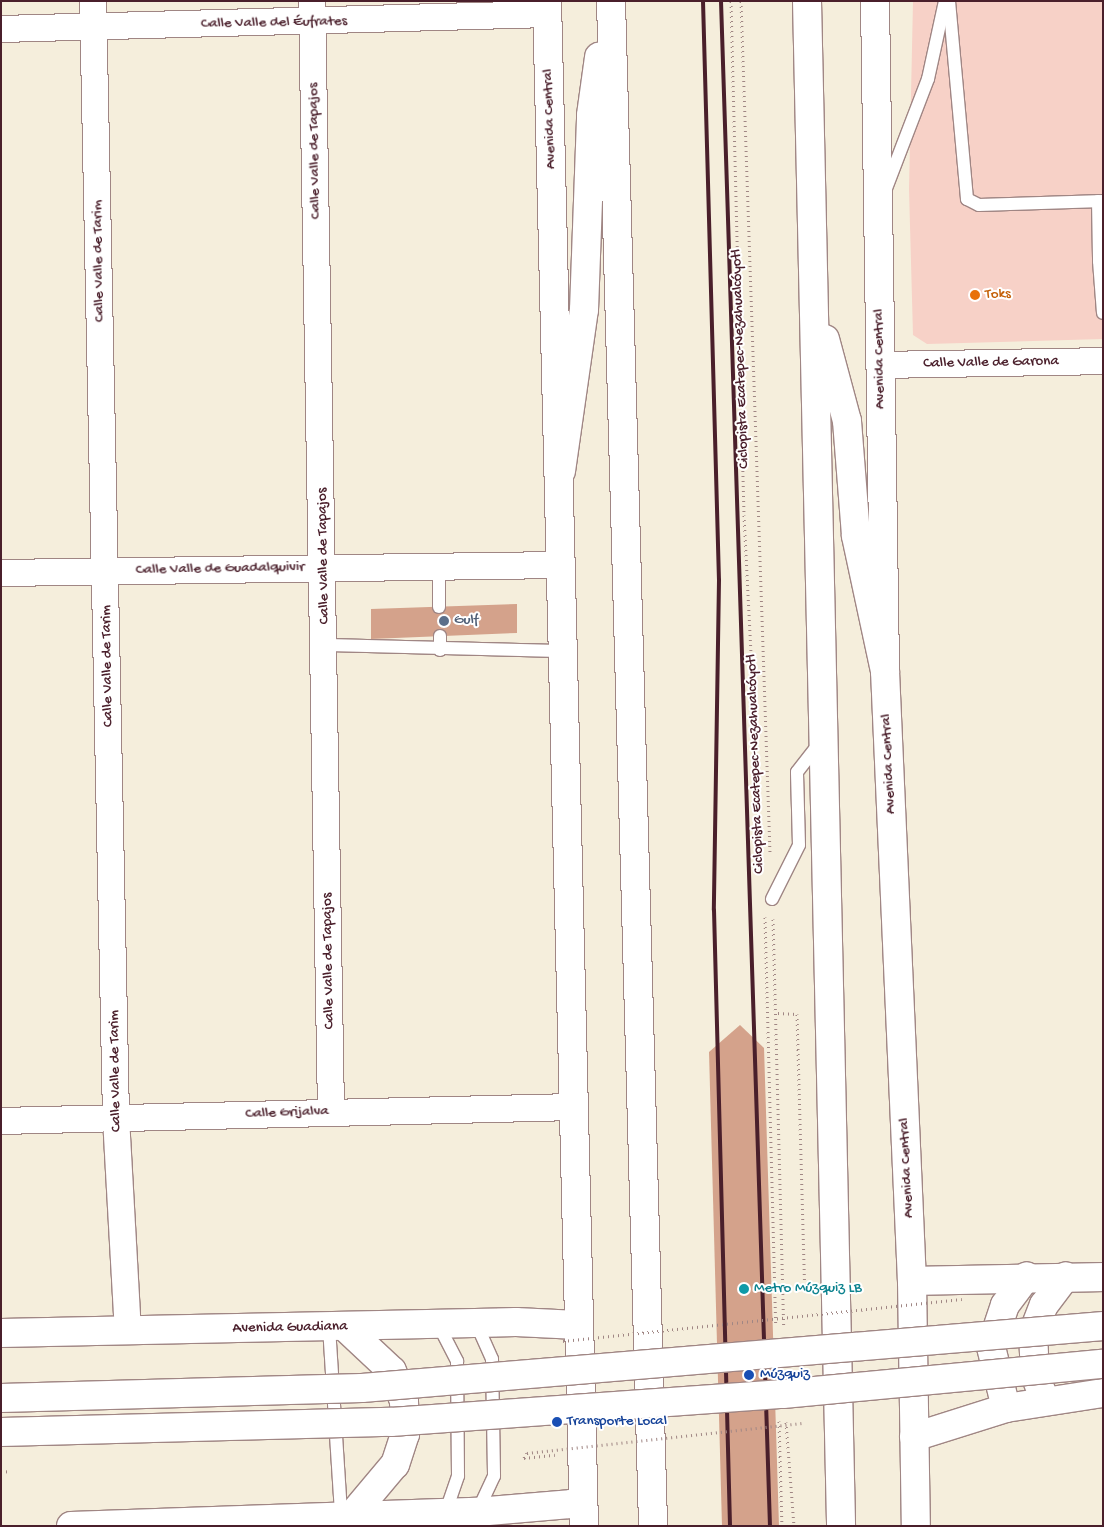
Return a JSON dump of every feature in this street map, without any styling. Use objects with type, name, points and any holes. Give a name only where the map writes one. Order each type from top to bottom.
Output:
[{"type":"main road","points":[[561,472],[584,310],[591,115],[606,1]]},
{"type":"main road","points":[[611,1],[653,1526]]},
{"type":"main road","points":[[806,1],[815,301],[822,739],[841,1526]]},
{"type":"main road","name":"Avenida Central","points":[[875,1],[885,672],[912,1281],[916,1526]]},
{"type":"main road","name":"Avenida Central","points":[[547,7],[561,472],[560,565],[574,1107],[569,1333],[582,1452],[584,1514]]},
{"type":"main road","points":[[815,301],[847,421],[856,536],[885,672]]},
{"type":"main road","points":[[1006,1408],[993,1357],[994,1333],[1005,1305],[1027,1276]]},
{"type":"main road","points":[[912,1281],[1027,1276],[1103,1277]]},
{"type":"main road","points":[[1045,1400],[1035,1375],[1033,1333],[1044,1305],[1066,1276]]},
{"type":"main road","name":"Avenida Guadiana","points":[[1,1333],[476,1323],[569,1333]]},
{"type":"main road","points":[[1,1398],[362,1388],[1103,1326]]},
{"type":"main road","points":[[337,1327],[392,1371],[404,1401],[405,1434],[395,1464],[347,1514]]},
{"type":"main road","points":[[1,1432],[391,1422],[783,1394],[1103,1364]]},
{"type":"main road","points":[[914,1437],[1006,1408],[1045,1400],[1103,1393]]},
{"type":"main road","points":[[71,1526],[134,1525],[347,1514],[477,1512],[584,1514]]},
{"type":"street","name":"Calle Valle del Éufrates","points":[[1,29],[93,14],[547,7]]},
{"type":"street","name":"Calle Valle de Tapajos","points":[[312,12],[325,568],[331,1111]]},
{"type":"street","name":"Calle Valle de Tarim","points":[[93,14],[107,571],[116,1118],[128,1330]]},
{"type":"street","name":"Calle Valle de Garona","points":[[880,365],[1103,361]]},
{"type":"street","name":"Calle Valle de Guadalquivir","points":[[1,573],[560,565]]},
{"type":"street","name":"Calle Grijalva","points":[[1,1121],[331,1111],[574,1107]]},
{"type":"lane","points":[[878,210],[928,79],[945,1]]},
{"type":"lane","points":[[950,1],[967,199],[979,205],[1100,201],[1103,313]]},
{"type":"lane","points":[[439,567],[439,607]]},
{"type":"lane","points":[[440,636],[440,650]]},
{"type":"lane","points":[[325,645],[440,650],[562,651]]},
{"type":"lane","points":[[768,902],[799,845],[797,772],[822,739]]},
{"type":"lane","points":[[476,1323],[492,1359],[494,1476],[477,1512]]},
{"type":"lane","points":[[438,1324],[457,1361],[458,1476],[445,1513]]},
{"type":"lane","points":[[337,1327],[347,1514]]},
{"type":"path","points":[[731,1],[744,515],[763,877]]},
{"type":"path","name":"Ciclopista Ecatepec-Nezahualcóyotl","points":[[741,1],[768,902],[778,1013],[784,1336]]},
{"type":"path","points":[[768,902],[776,1330]]},
{"type":"path","points":[[778,1013],[797,1014],[806,1296]]},
{"type":"path","points":[[569,1333],[806,1316],[962,1299]]},
{"type":"path","points":[[806,1306],[806,1316]]},
{"type":"path","points":[[786,1414],[794,1526]]},
{"type":"path","points":[[778,1418],[782,1526]]},
{"type":"path","points":[[582,1452],[524,1458],[527,1452],[814,1422]]},
{"type":"path","points":[[1,1472],[10,1471]]},
{"type":"shaded area","points":[[913,1],[1103,1],[1103,339],[927,344],[913,335],[909,189]]},
{"type":"building","name":"Gulf","points":[[517,604],[517,633],[371,639],[371,609]]},
{"type":"building","name":"Metro Múzquiz LB","points":[[740,1025],[764,1048],[779,1526],[722,1526],[709,1052]]},
{"type":"railway","points":[[703,1],[719,580],[714,910],[730,1526]]},
{"type":"railway","points":[[721,1],[770,1526]]},
{"type":"place","name":"Toks","points":[[975,295]]},
{"type":"place","name":"Gulf","points":[[444,621]]},
{"type":"place","name":"Metro Múzquiz LB","points":[[744,1289]]},
{"type":"place","name":"Múzquiz","points":[[749,1375]]},
{"type":"place","name":"Transporte Local","points":[[557,1422]]}]
